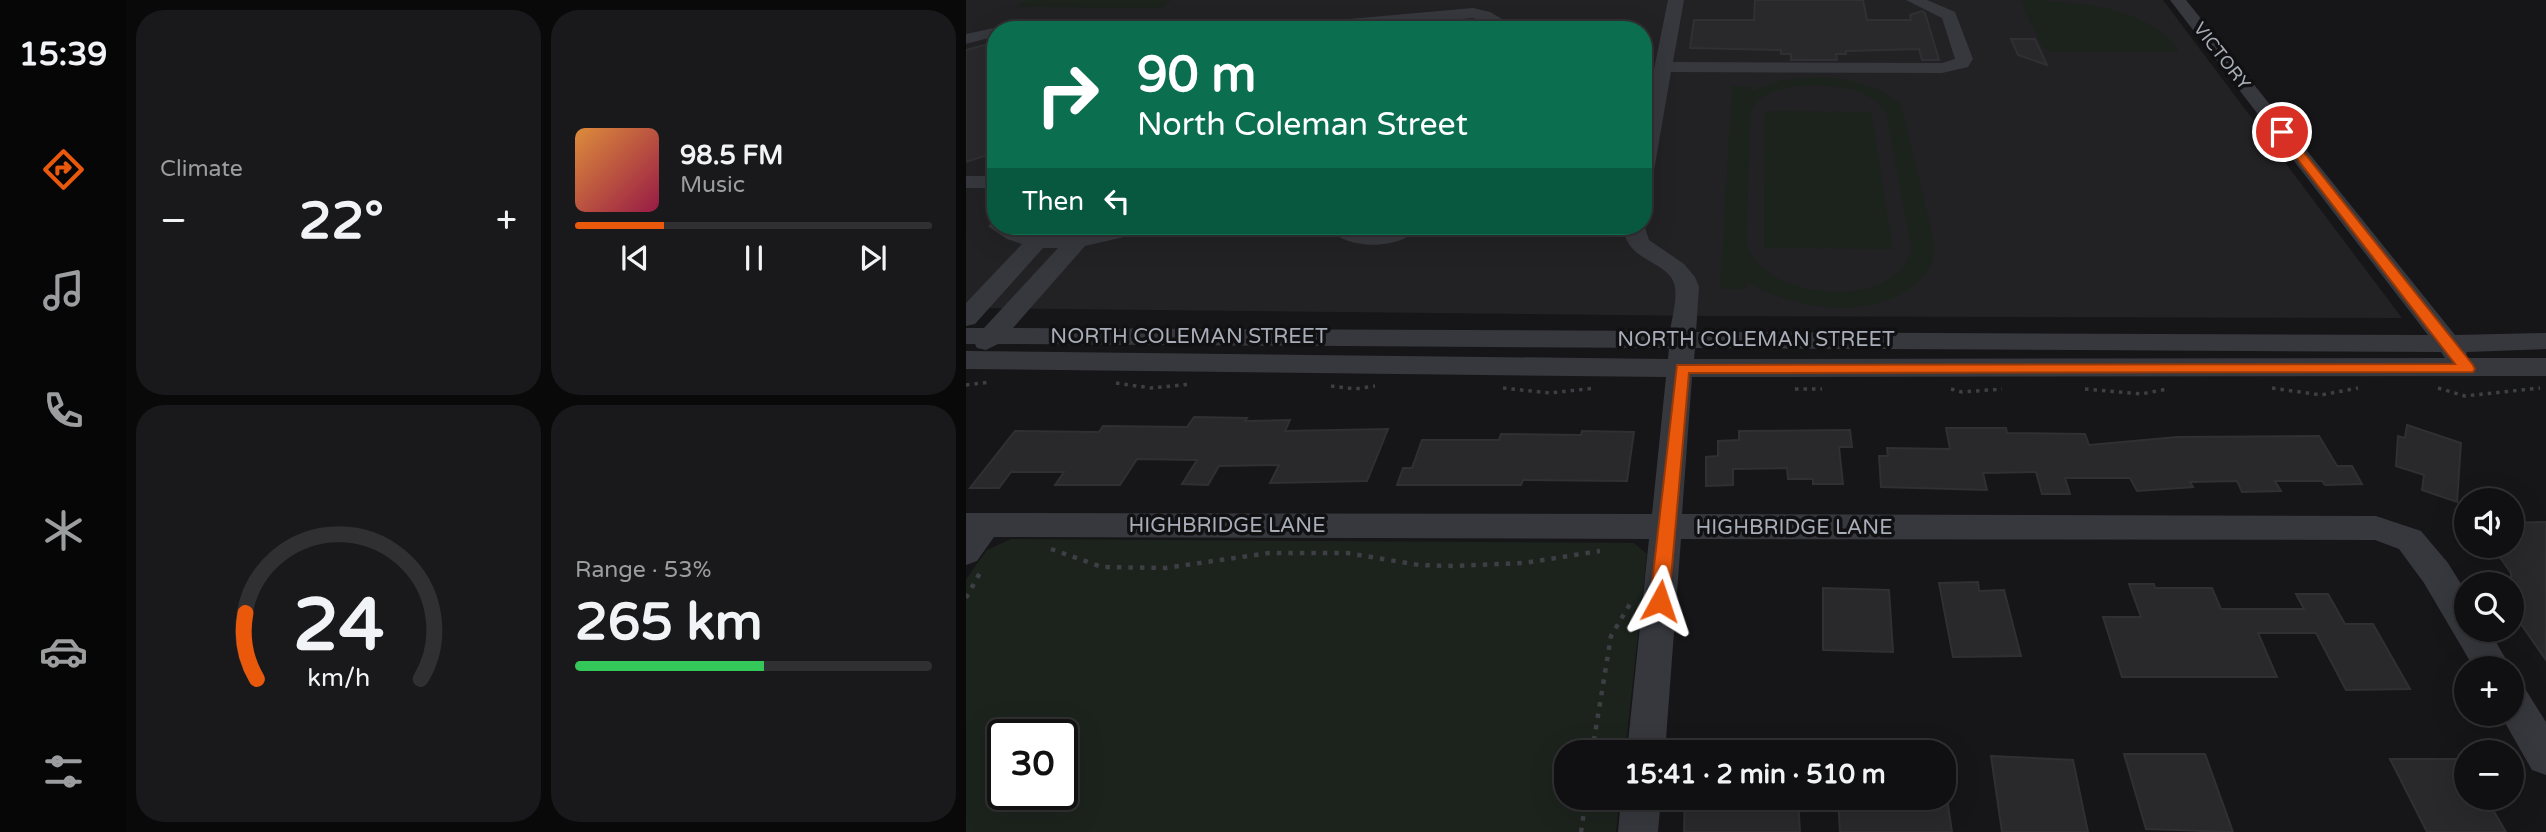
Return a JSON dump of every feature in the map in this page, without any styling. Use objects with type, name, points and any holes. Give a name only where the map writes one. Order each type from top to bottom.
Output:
[{"type":"street","points":[[1652,85],[1663,67],[1676,0]]},
{"type":"street","points":[[1663,67],[1942,68],[1962,63],[1964,58],[1949,15],[1914,0]]},
{"type":"street","name":"VICTORY","points":[[2178,0],[2468,369]]},
{"type":"street","points":[[1373,21],[1468,7],[1496,21]]},
{"type":"street","points":[[966,39],[987,33]]},
{"type":"street","points":[[966,182],[987,182]]},
{"type":"street","points":[[1020,235],[1038,240],[1078,240],[1101,235]]},
{"type":"street","points":[[1349,235],[1365,239],[1387,235]]},
{"type":"street","points":[[1634,235],[1637,241],[1679,270],[1686,280],[1683,353],[1647,740]]},
{"type":"street","points":[[966,318],[1038,240]]},
{"type":"street","points":[[992,335],[1078,240]]},
{"type":"street","name":"NORTH COLEMAN STREET","points":[[967,352],[992,335],[1683,353],[2468,369],[2546,367]]},
{"type":"street","name":"NORTH COLEMAN STREET","points":[[967,352],[1683,353],[2546,341]]},
{"type":"street","points":[[966,552],[976,525]]},
{"type":"street","name":"HIGHBRIDGE LANE","points":[[976,525],[2376,528],[2410,540],[2436,573],[2454,602]]},
{"type":"street","points":[[2524,721],[2546,757]]},
{"type":"street","points":[[1638,832],[1640,810]]},
{"type":"path","points":[[1040,545],[1102,567],[1140,568],[1165,568],[1269,554],[1347,554],[1419,565],[1465,566],[1524,563],[1609,551]]},
{"type":"path","points":[[1594,740],[1611,636],[1633,600]]},
{"type":"path","points":[[1581,832],[1584,810]]},
{"type":"shaded area","points":[[966,0],[2163,0],[2402,318],[1711,316],[966,308]]},
{"type":"shaded area","points":[[1026,0],[1172,0],[1162,8],[1016,7]]},
{"type":"shaded area","points":[[2020,0],[2084,4],[2130,15],[2150,24],[2167,37],[2179,52],[2053,52],[2043,48]]},
{"type":"shaded area","points":[[1824,77],[1855,82],[1875,88],[1901,105],[1935,247],[1934,257],[1927,271],[1902,294],[1859,307],[1835,308],[1788,300],[1747,282],[1746,289],[1720,289],[1732,86],[1751,86],[1752,91],[1783,80]],"holes":[[[1815,85],[1845,88],[1864,94],[1880,105],[1886,113],[1911,246],[1903,267],[1885,282],[1860,290],[1832,292],[1803,288],[1777,278],[1757,263],[1746,242],[1751,111],[1770,93]]]},
{"type":"shaded area","points":[[1765,111],[1871,112],[1893,249],[1764,248]]},
{"type":"shaded area","points":[[1011,539],[1634,543],[1647,554],[1626,740],[1554,740],[1554,810],[1619,810],[1616,832],[966,832],[966,579],[987,550]]},
{"type":"building","points":[[1755,0],[1863,0],[1867,20],[1911,20],[1910,15],[1922,11],[1925,13],[1939,60],[1922,60],[1919,49],[1846,51],[1846,54],[1836,54],[1837,60],[1791,60],[1791,54],[1781,54],[1781,50],[1690,48],[1694,20],[1754,20]]},
{"type":"building","points":[[2011,39],[2035,39],[2047,65],[2018,55]]},
{"type":"building","points":[[987,44],[987,155],[966,162],[966,50]]},
{"type":"building","points":[[1194,417],[1247,418],[1245,421],[1290,420],[1285,431],[1388,429],[1367,481],[1270,483],[1279,465],[1219,466],[1208,485],[1182,484],[1197,460],[1137,459],[1120,485],[1055,485],[1064,472],[1011,472],[999,488],[970,488],[1015,431],[1099,432],[1103,426],[1187,427]]},
{"type":"building","points":[[2407,425],[2461,443],[2458,488],[2454,488],[2454,501],[2422,490],[2424,475],[2396,466],[2398,436],[2405,438]]},
{"type":"building","points":[[1946,428],[2006,428],[2007,433],[2085,434],[2089,445],[2177,437],[2319,436],[2337,466],[2352,466],[2362,484],[2325,485],[2322,481],[2275,481],[2281,491],[2242,492],[2237,481],[2190,482],[2193,487],[2137,491],[2130,478],[2065,478],[2070,494],[2042,494],[2036,472],[1983,473],[1987,490],[1881,487],[1879,456],[1888,456],[1887,448],[1950,449]]},
{"type":"building","points":[[1850,430],[1852,447],[1839,447],[1843,484],[1813,484],[1813,479],[1788,479],[1787,468],[1733,469],[1733,485],[1706,486],[1706,457],[1718,456],[1718,441],[1739,440],[1739,431]]},
{"type":"building","points":[[1582,431],[1634,432],[1627,481],[1523,480],[1521,485],[1397,485],[1403,468],[1412,468],[1422,440],[1499,440],[1501,434],[1581,435]]},
{"type":"building","points":[[2546,522],[2546,660],[2524,629],[2524,572],[2510,572],[2500,558],[2524,558],[2524,523]]},
{"type":"building","points":[[1978,582],[1979,591],[2004,590],[2021,656],[1953,657],[1939,583]]},
{"type":"building","points":[[2129,584],[2154,584],[2155,588],[2212,588],[2221,609],[2304,609],[2296,594],[2328,594],[2345,624],[2373,624],[2410,689],[2346,690],[2316,633],[2258,633],[2277,677],[2122,677],[2103,617],[2141,617]]},
{"type":"building","points":[[1823,588],[1889,590],[1893,652],[1823,650]]},
{"type":"building","points":[[2124,754],[2205,754],[2233,832],[2146,829]]},
{"type":"building","points":[[1991,756],[2073,760],[2088,832],[2002,832]]},
{"type":"building","points":[[2390,759],[2454,759],[2454,810],[2493,810],[2506,832],[2427,832]]},
{"type":"building","points":[[1685,810],[1799,810],[1800,832],[1684,832]]},
{"type":"building","points":[[1839,810],[1949,810],[1952,832],[1840,832]]},
{"type":"route","points":[[1660,601],[1682,368],[2468,369],[2282,132]]}]
